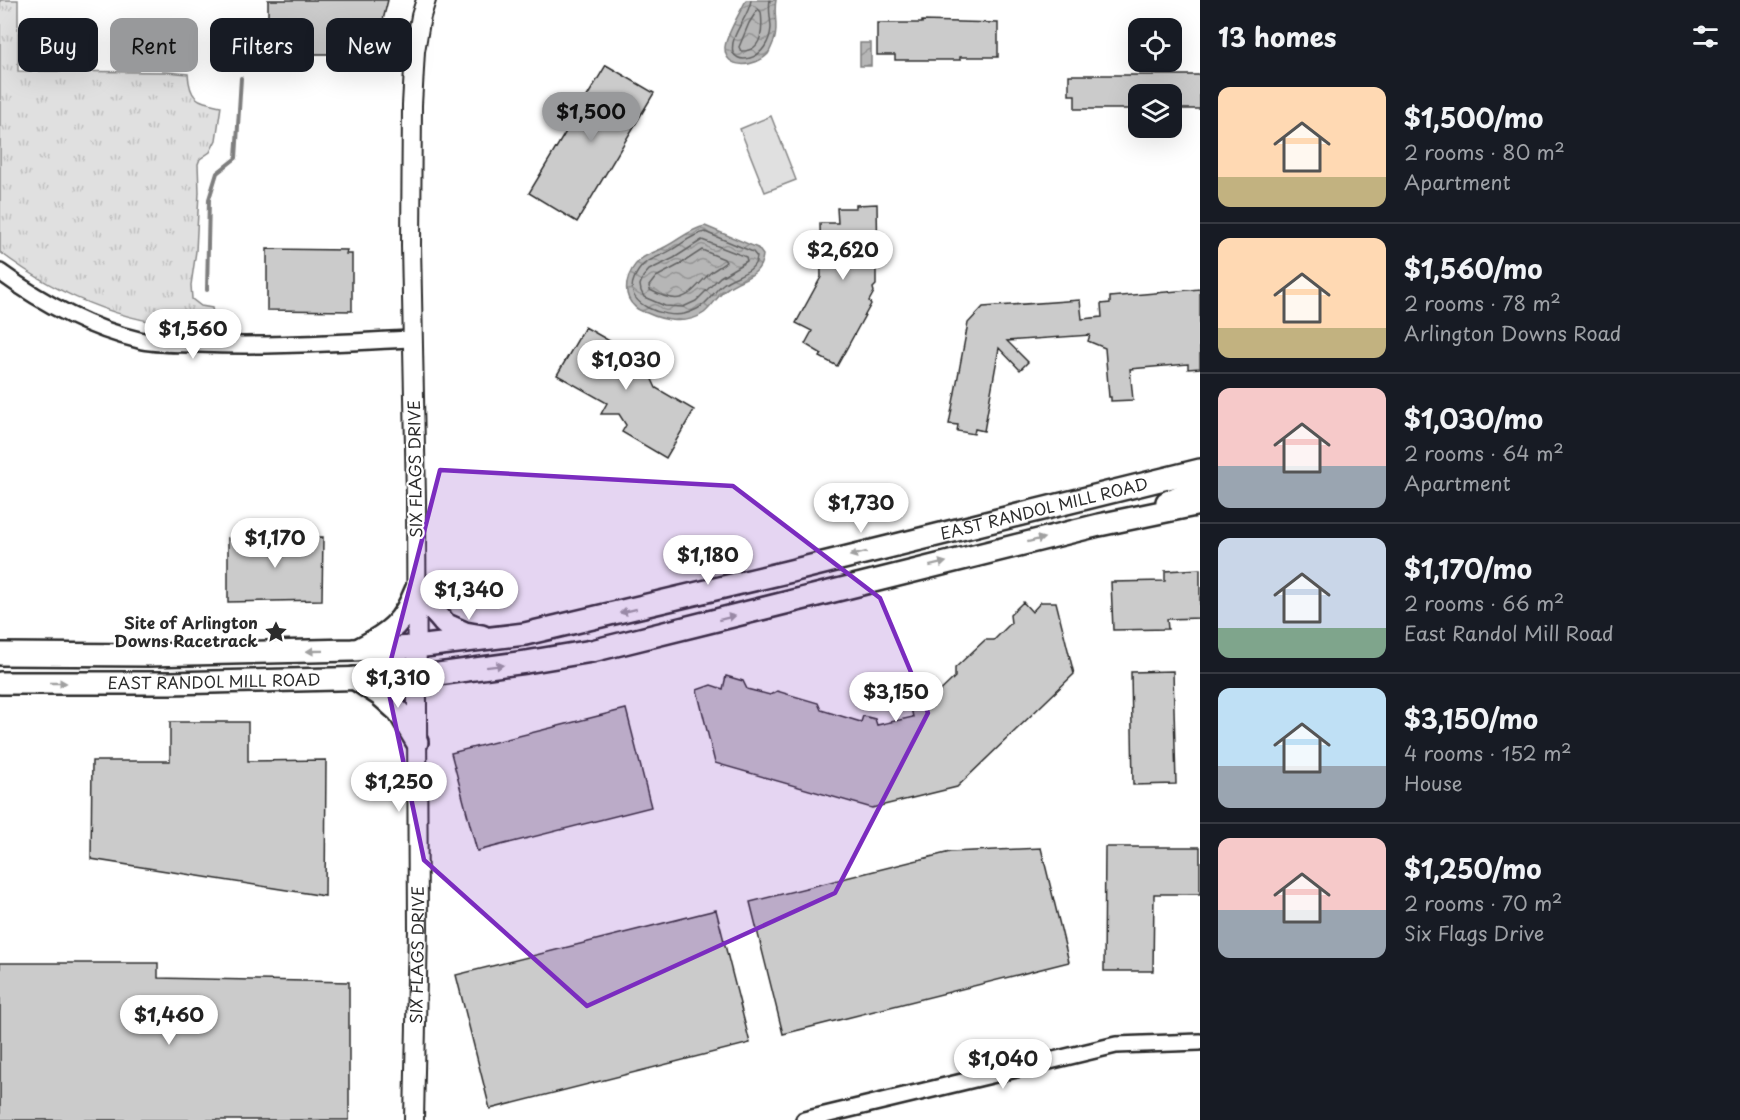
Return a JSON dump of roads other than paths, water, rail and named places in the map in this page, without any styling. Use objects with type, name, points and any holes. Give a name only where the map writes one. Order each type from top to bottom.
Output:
[{"type":"main road","name":"EAST RANDOL MILL ROAD","points":[[0,654],[148,655],[358,650],[416,647],[525,634],[1200,470]]},
{"type":"main road","points":[[1152,513],[1167,502],[1200,487]]},
{"type":"main road","name":"EAST RANDOL MILL ROAD","points":[[0,683],[170,683],[416,677],[526,662],[592,651],[1099,525],[1200,504]]},
{"type":"main road","points":[[682,629],[683,616],[690,609],[762,593],[775,586],[787,572]]},
{"type":"main road","points":[[358,650],[396,626],[409,609],[416,590],[445,624],[465,633],[491,638]]},
{"type":"main road","points":[[354,678],[380,695],[399,712],[417,742]]},
{"type":"street","name":"SIX FLAGS DRIVE","points":[[414,1120],[418,928],[411,245],[412,105],[415,51],[426,0]]},
{"type":"street","points":[[0,272],[22,288],[73,317],[113,333],[142,341],[241,345],[413,339]]},
{"type":"street","points":[[804,1120],[1116,1045],[1200,1042]]},
{"type":"water","points":[[746,0],[776,0],[776,31],[768,54],[756,62],[742,64],[730,60],[726,55],[725,47]]},
{"type":"water","points":[[860,43],[871,43],[871,66],[860,66]]},
{"type":"water","points":[[705,226],[758,248],[763,255],[756,272],[725,290],[704,313],[697,317],[668,320],[636,308],[630,301],[627,282],[636,264],[646,256]]},
{"type":"waterway","points":[[207,290],[209,199],[217,173],[236,158],[241,78]]},
{"type":"place","name":"Site of Arlington Downs Racetrack","points":[[276,632]]}]
